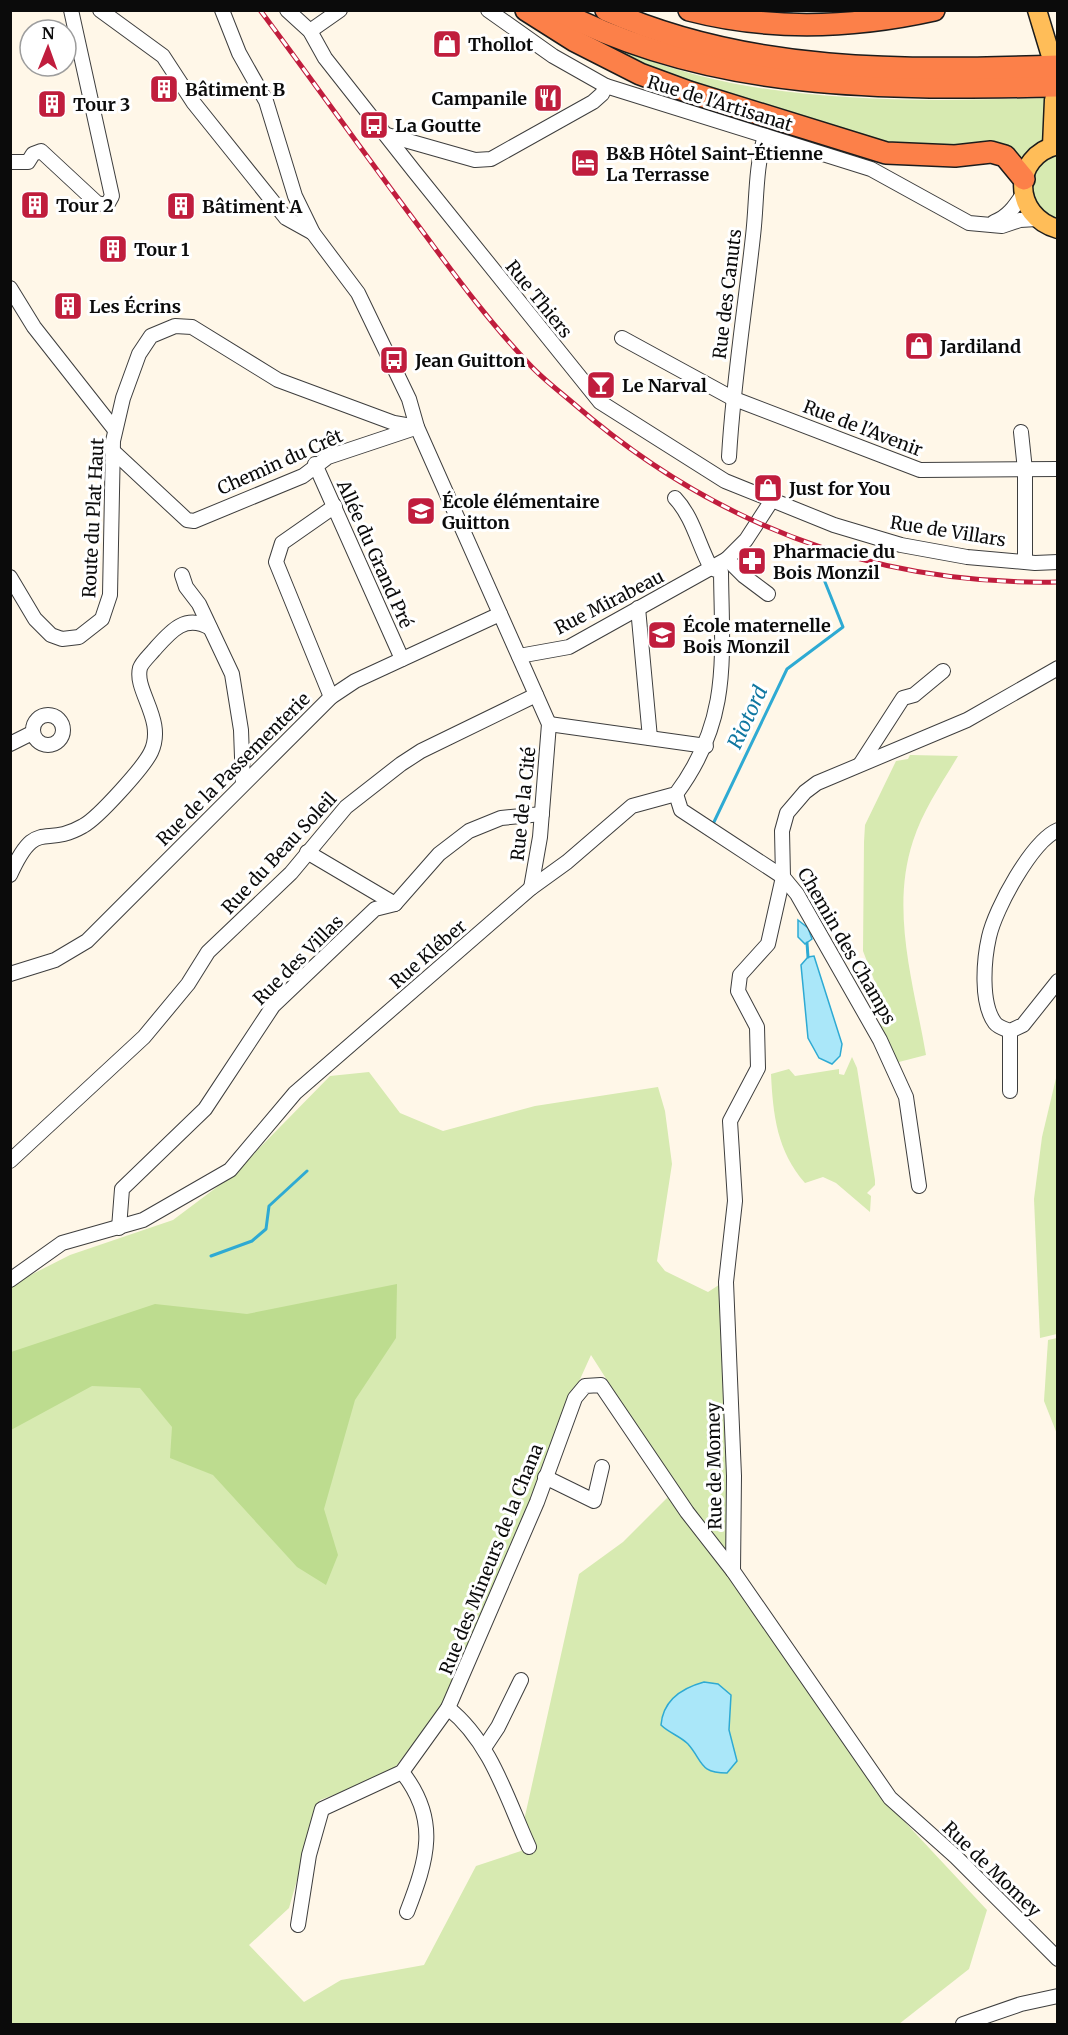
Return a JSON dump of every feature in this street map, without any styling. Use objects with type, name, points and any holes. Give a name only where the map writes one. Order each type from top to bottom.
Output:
[{"type":"highway","points":[[526,10],[575,41],[621,64],[689,92],[886,153],[955,156],[991,152],[1005,156],[1023,186]]},
{"type":"highway","points":[[557,10],[620,38],[699,63],[763,76],[811,82],[916,88],[1058,86]]},
{"type":"highway","points":[[606,10],[704,44],[802,62],[902,69],[1058,66]]},
{"type":"highway","points":[[689,10],[741,22],[782,26],[846,24],[934,10]]},
{"type":"main road","points":[[1037,10],[1050,53],[1050,10]]},
{"type":"main road","points":[[1058,111],[1054,100],[1055,146],[1034,159],[1023,186],[1030,212],[1037,219],[1058,229]]},
{"type":"street","points":[[10,162],[28,162],[33,154],[41,151],[97,203],[107,205],[112,196],[71,10]]},
{"type":"street","points":[[100,10],[163,56],[193,102],[286,218],[313,233]]},
{"type":"street","points":[[222,10],[239,53],[266,101],[295,196],[313,233],[358,293],[409,399],[417,427],[549,724],[706,746]]},
{"type":"street","name":"Rue Thiers","points":[[287,10],[310,31],[326,58],[594,397],[650,436],[716,475],[834,525]]},
{"type":"street","points":[[310,31],[340,10]]},
{"type":"street","name":"Rue de l'Artisanat","points":[[488,10],[553,56],[606,86],[871,170],[969,223],[1002,226],[1020,220],[1037,219]]},
{"type":"street","points":[[387,135],[475,160],[491,159],[593,102],[602,94],[606,86]]},
{"type":"street","name":"Rue des Canuts","points":[[729,457],[732,398],[754,234],[757,168],[765,136]]},
{"type":"street","points":[[984,225],[1002,219],[1023,186]]},
{"type":"street","points":[[10,288],[34,327],[115,430]]},
{"type":"street","name":"Route du Plat Haut","points":[[10,577],[35,619],[51,635],[62,639],[79,637],[102,619],[110,595],[115,430],[123,398],[139,354],[151,336],[175,326],[192,327],[209,335],[278,380],[394,423],[417,427]]},
{"type":"street","name":"Rue de l'Avenir","points":[[622,338],[732,398],[920,471],[1058,469]]},
{"type":"street","name":"Chemin du Crêt","points":[[113,451],[186,520],[194,521],[303,476],[315,464],[328,457],[417,427]]},
{"type":"street","points":[[1021,432],[1026,470],[1025,561]]},
{"type":"street","name":"Allée du Grand Pré","points":[[315,464],[402,659]]},
{"type":"street","points":[[675,498],[688,511],[698,543],[711,568],[722,572],[721,683],[714,724],[706,746],[676,794],[681,810],[783,878]]},
{"type":"street","name":"Rue Mirabeau","points":[[519,656],[569,647],[727,559],[746,540],[772,500]]},
{"type":"street","points":[[331,697],[276,562],[282,543],[335,506]]},
{"type":"street","name":"Rue de Villars","points":[[834,525],[901,545],[967,557],[1058,562]]},
{"type":"street","points":[[727,559],[744,576],[768,594]]},
{"type":"street","points":[[183,575],[186,587],[200,604],[232,674],[238,701],[243,784]]},
{"type":"street","points":[[638,608],[650,738]]},
{"type":"street","name":"Rue de la Passementerie","points":[[10,974],[55,960],[87,941],[331,697],[355,681],[500,614]]},
{"type":"street","points":[[10,875],[21,852],[32,839],[73,831],[86,825],[140,768],[152,750],[155,730],[151,708],[140,677],[140,666],[175,626],[191,622],[202,623],[210,628]]},
{"type":"street","name":"Chemin des Champs","points":[[919,1186],[906,1097],[880,1040],[797,894],[783,878],[782,831],[787,813],[805,792],[817,783],[967,720],[1058,668]]},
{"type":"street","points":[[861,764],[903,698],[914,695],[943,671]]},
{"type":"street","name":"Rue du Beau Soleil","points":[[10,1161],[144,1037],[188,984],[208,952],[291,873],[346,807],[401,764],[537,695]]},
{"type":"street","name":"Rue de la Cité","points":[[531,888],[542,814],[549,724]]},
{"type":"street","points":[[10,744],[32,733]]},
{"type":"street","name":"Rue Kléber","points":[[10,1280],[62,1243],[143,1220],[230,1170],[295,1093],[531,888],[567,862],[632,806],[676,794]]},
{"type":"street","name":"Rue des Villas","points":[[119,1228],[122,1189],[205,1109],[273,1006],[375,909],[394,904],[439,854],[469,831],[501,818],[542,814]]},
{"type":"street","points":[[1058,830],[1046,835],[1032,851],[990,934],[984,969],[988,1010],[996,1025],[1010,1031],[1023,1025],[1058,981]]},
{"type":"street","points":[[307,852],[394,904]]},
{"type":"street","name":"Rue de Momey","points":[[783,878],[768,944],[740,975],[738,991],[757,1027],[758,1068],[730,1121],[735,1201],[726,1282],[734,1476],[733,1571],[890,1798],[956,1857],[1058,1959]]},
{"type":"street","points":[[1010,1031],[1010,1091]]},
{"type":"street","name":"Rue des Mineurs de la Chana","points":[[298,1925],[309,1855],[322,1809],[402,1772],[448,1708],[537,1502],[544,1477],[575,1398],[585,1386],[601,1385],[687,1512],[733,1571]]},
{"type":"street","points":[[544,1477],[594,1501],[602,1467]]},
{"type":"street","points":[[484,1748],[498,1727],[521,1680]]},
{"type":"street","points":[[448,1708],[468,1724],[484,1748],[529,1847]]},
{"type":"street","points":[[402,1772],[417,1791],[425,1818],[427,1849],[421,1876],[407,1912]]},
{"type":"street","points":[[963,2025],[1021,2004],[1058,1996]]},
{"type":"green space","points":[[600,43],[698,75],[770,90],[887,99],[1044,98],[1044,139],[1023,161],[897,149],[696,89]]},
{"type":"green space","points":[[1057,155],[1057,223],[1036,207],[1034,183],[1035,175],[1042,163]]},
{"type":"green space","points":[[910,755],[958,756],[922,818],[906,867],[904,921],[906,948],[926,1055],[895,1063],[877,1026],[889,1019],[863,951],[864,842],[865,825],[896,761],[908,759]]},
{"type":"green space","points":[[852,1057],[857,1068],[875,1180],[875,1185],[867,1193],[871,1196],[870,1212],[836,1183],[823,1177],[805,1183],[782,1145],[773,1104],[771,1074],[789,1069],[795,1076],[839,1069],[839,1074],[844,1075]]},
{"type":"green space","points":[[369,1072],[400,1113],[443,1131],[535,1106],[658,1087],[665,1111],[672,1164],[657,1261],[665,1271],[708,1292],[722,1283],[731,1489],[726,1557],[713,1546],[591,1355],[552,1441],[528,1515],[447,1701],[389,1775],[320,1800],[289,1908],[249,1945],[304,2002],[341,1980],[424,1965],[476,1866],[533,1847],[523,1825],[579,1574],[623,1542],[669,1496],[733,1571],[875,1790],[987,1910],[969,1969],[899,2024],[11,2024],[11,1285],[70,1255],[173,1220],[233,1175],[330,1076]]},
{"type":"green space","points":[[1057,1074],[1057,1334],[1040,1338],[1034,1199],[1042,1137]]},
{"type":"green space","points":[[397,1284],[396,1338],[355,1400],[324,1509],[338,1555],[326,1585],[297,1567],[213,1475],[170,1458],[172,1427],[140,1388],[92,1386],[11,1430],[11,1352],[155,1304],[247,1314]]},
{"type":"green space","points":[[1058,1338],[1057,1434],[1044,1401],[1048,1340]]},
{"type":"water","points":[[798,920],[808,928],[812,939],[805,944],[798,937]]},
{"type":"water","points":[[814,956],[842,1044],[840,1056],[832,1064],[819,1058],[808,1038],[801,965],[808,957]]},
{"type":"water","points":[[704,1682],[718,1684],[731,1695],[729,1730],[737,1761],[727,1773],[706,1768],[688,1744],[661,1725],[665,1709],[675,1696]]},
{"type":"waterway","points":[[779,13],[792,14]]},
{"type":"waterway","name":"Riotord","points":[[713,824],[787,669],[843,627],[823,577]]},
{"type":"waterway","points":[[807,943],[808,957]]},
{"type":"waterway","points":[[211,1256],[252,1241],[266,1229],[269,1206],[307,1171]]},
{"type":"railway","points":[[260,10],[451,270],[502,334],[546,380],[626,445],[681,482],[738,513],[798,539],[860,559],[924,573],[990,580],[1058,582]]},
{"type":"place","name":"Thollot","points":[[447,44]]},
{"type":"place","name":"Bâtiment B","points":[[164,89]]},
{"type":"place","name":"Campanile","points":[[548,98]]},
{"type":"place","name":"Tour 3","points":[[52,104]]},
{"type":"place","name":"La Goutte","points":[[374,125]]},
{"type":"place","name":"B&B Hôtel Saint-Étienne La Terrasse","points":[[585,163]]},
{"type":"place","name":"Tour 2","points":[[35,205]]},
{"type":"place","name":"Bâtiment A","points":[[181,206]]},
{"type":"place","name":"Tour 1","points":[[113,249]]},
{"type":"place","name":"Les Écrins","points":[[68,306]]},
{"type":"place","name":"Jardiland","points":[[919,346]]},
{"type":"place","name":"Jean Guitton","points":[[394,360]]},
{"type":"place","name":"Le Narval","points":[[601,385]]},
{"type":"place","name":"Just for You","points":[[768,488]]},
{"type":"place","name":"École élémentaire Guitton","points":[[421,511]]},
{"type":"place","name":"Pharmacie du Bois Monzil","points":[[752,561]]},
{"type":"place","name":"École maternelle Bois Monzil","points":[[662,635]]}]
